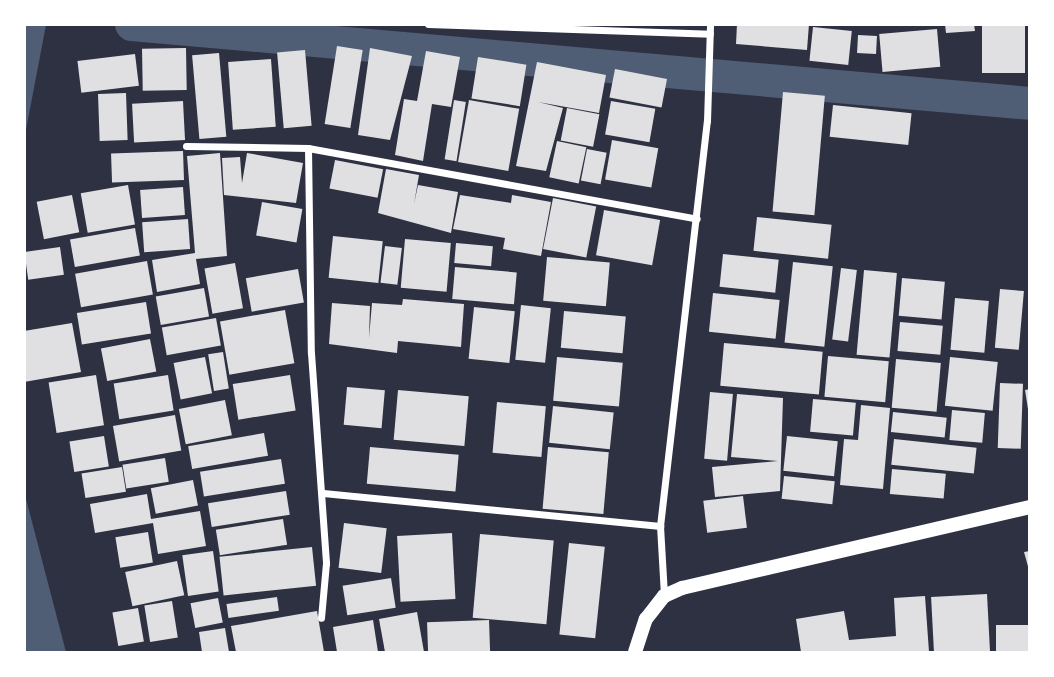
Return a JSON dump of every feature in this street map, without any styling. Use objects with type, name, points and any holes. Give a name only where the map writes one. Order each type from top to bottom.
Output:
[{"type":"main road","points":[[635,653],[646,619],[664,596],[1030,508]]},
{"type":"street","points":[[428,24],[709,38]]},
{"type":"street","points":[[664,596],[660,526],[707,121],[710,24]]},
{"type":"street","points":[[186,146],[308,148],[697,219]]},
{"type":"street","points":[[308,148],[311,353],[323,493],[321,618]]},
{"type":"street","points":[[323,493],[660,526]]},
{"type":"water","points":[[24,25],[46,25],[25,135]]},
{"type":"water","points":[[25,495],[66,652],[25,652]]},
{"type":"building","points":[[737,24],[809,24],[807,50],[736,44]]},
{"type":"building","points":[[945,24],[974,24],[975,31],[946,33]]},
{"type":"building","points":[[982,24],[1025,24],[1025,73],[982,73]]},
{"type":"building","points":[[813,27],[852,31],[848,65],[809,61]]},
{"type":"building","points":[[937,29],[940,67],[883,72],[879,34]]},
{"type":"building","points":[[858,35],[877,36],[876,54],[857,53]]},
{"type":"building","points":[[337,46],[363,50],[350,128],[325,124]]},
{"type":"building","points":[[186,48],[187,90],[143,91],[142,49]]},
{"type":"building","points":[[370,48],[412,56],[390,140],[358,135]]},
{"type":"building","points":[[305,50],[312,126],[284,128],[277,52]]},
{"type":"building","points":[[426,51],[460,57],[451,107],[432,104],[423,161],[395,155],[404,99],[417,101]]},
{"type":"building","points":[[219,53],[226,137],[199,139],[192,55]]},
{"type":"building","points":[[135,54],[139,86],[81,93],[77,61]]},
{"type":"building","points":[[478,57],[526,65],[520,106],[471,98]]},
{"type":"building","points":[[271,59],[276,127],[233,130],[228,62]]},
{"type":"building","points":[[537,62],[606,75],[599,113],[538,102],[563,108],[546,171],[516,166]]},
{"type":"building","points":[[615,69],[667,79],[661,108],[609,97]]},
{"type":"building","points":[[783,92],[825,96],[814,215],[773,212]]},
{"type":"building","points":[[126,93],[128,140],[100,141],[98,94]]},
{"type":"building","points":[[454,100],[466,102],[456,161],[445,159]]},
{"type":"building","points":[[469,100],[519,109],[508,171],[458,162]]},
{"type":"building","points":[[183,101],[185,140],[134,143],[132,104]]},
{"type":"building","points":[[611,101],[655,109],[649,142],[605,134]]},
{"type":"building","points":[[833,105],[912,113],[908,145],[830,137]]},
{"type":"building","points":[[567,108],[599,114],[593,147],[561,140]]},
{"type":"building","points":[[612,140],[658,148],[651,188],[605,179]]},
{"type":"building","points":[[557,141],[586,147],[579,183],[549,177]]},
{"type":"building","points":[[587,149],[607,153],[601,184],[581,180]]},
{"type":"building","points":[[183,151],[184,180],[112,182],[111,154]]},
{"type":"building","points":[[220,153],[227,256],[196,259],[200,284],[157,292],[152,260],[195,253],[187,156]]},
{"type":"building","points":[[247,153],[303,163],[296,203],[224,195],[222,158],[240,157],[242,183]]},
{"type":"building","points":[[335,160],[383,169],[378,198],[329,188]]},
{"type":"building","points":[[386,169],[419,175],[414,204],[418,185],[458,192],[451,233],[378,213]]},
{"type":"building","points":[[128,185],[135,224],[88,233],[81,193]]},
{"type":"building","points":[[183,187],[185,215],[142,218],[140,190]]},
{"type":"building","points":[[72,195],[79,232],[44,239],[37,202]]},
{"type":"building","points":[[460,195],[511,203],[512,195],[551,202],[541,256],[503,249],[505,238],[453,229]]},
{"type":"building","points":[[553,198],[596,206],[586,257],[543,249]]},
{"type":"building","points":[[262,202],[302,209],[296,243],[256,235]]},
{"type":"building","points":[[604,210],[660,220],[652,265],[596,255]]},
{"type":"building","points":[[757,217],[832,225],[828,259],[753,251]]},
{"type":"building","points":[[188,219],[190,249],[144,252],[142,222]]},
{"type":"building","points":[[135,228],[140,256],[75,267],[70,239]]},
{"type":"building","points":[[333,236],[383,241],[378,283],[329,278]]},
{"type":"building","points":[[405,239],[451,243],[447,292],[401,288]]},
{"type":"building","points":[[456,243],[493,246],[491,266],[454,263]]},
{"type":"building","points":[[385,246],[402,248],[397,285],[380,283]]},
{"type":"building","points":[[60,247],[64,275],[28,280],[24,252]]},
{"type":"building","points":[[723,254],[779,260],[775,293],[720,287]]},
{"type":"building","points":[[547,257],[610,262],[606,306],[543,301]]},
{"type":"building","points":[[147,261],[153,294],[81,307],[75,274]]},
{"type":"building","points":[[793,262],[833,266],[824,347],[785,343]]},
{"type":"building","points":[[235,263],[243,308],[212,314],[204,268]]},
{"type":"building","points":[[455,267],[517,272],[514,304],[452,299]]},
{"type":"building","points":[[841,268],[857,270],[848,341],[832,339]]},
{"type":"building","points":[[298,269],[304,302],[252,312],[246,278]]},
{"type":"building","points":[[864,270],[897,273],[889,358],[857,355]]},
{"type":"building","points":[[902,278],[945,282],[942,320],[899,316]]},
{"type":"building","points":[[204,288],[209,317],[161,325],[156,297]]},
{"type":"building","points":[[1000,289],[1024,291],[1019,350],[995,348]]},
{"type":"building","points":[[713,293],[780,300],[776,339],[709,332]]},
{"type":"building","points":[[955,298],[989,301],[984,353],[950,350]]},
{"type":"building","points":[[403,299],[464,304],[461,347],[398,341],[397,353],[329,344],[332,303],[370,306],[369,338],[372,303],[402,305]]},
{"type":"building","points":[[146,302],[151,334],[82,345],[77,313]]},
{"type":"building","points":[[521,305],[551,308],[545,363],[515,360]]},
{"type":"building","points":[[474,307],[515,311],[509,363],[469,359]]},
{"type":"building","points":[[285,310],[294,363],[229,375],[220,321]]},
{"type":"building","points":[[564,311],[626,316],[623,353],[561,348]]},
{"type":"building","points":[[216,318],[221,346],[167,355],[162,328]]},
{"type":"building","points":[[900,322],[943,326],[940,355],[897,351]]},
{"type":"building","points":[[72,323],[81,372],[24,382],[24,331]]},
{"type":"building","points":[[150,339],[156,371],[107,381],[101,349]]},
{"type":"building","points":[[724,343],[823,352],[819,394],[720,386]]},
{"type":"building","points":[[223,352],[229,389],[214,391],[208,354]]},
{"type":"building","points":[[828,356],[889,361],[885,402],[824,397]]},
{"type":"building","points":[[205,357],[212,393],[181,399],[174,363]]},
{"type":"building","points":[[557,357],[623,363],[619,407],[553,401]]},
{"type":"building","points":[[950,357],[998,362],[993,411],[945,406]]},
{"type":"building","points":[[896,359],[941,363],[937,412],[892,408]]},
{"type":"building","points":[[96,375],[104,425],[57,433],[49,383]]},
{"type":"building","points":[[168,375],[174,411],[119,419],[114,384]]},
{"type":"building","points":[[290,375],[296,411],[238,420],[233,384]]},
{"type":"building","points":[[1000,383],[1023,384],[1021,449],[998,448]]},
{"type":"building","points":[[347,387],[385,390],[382,428],[344,425]]},
{"type":"building","points":[[1030,389],[1030,409],[1028,409],[1025,390]]},
{"type":"building","points":[[398,390],[469,396],[464,446],[394,440]]},
{"type":"building","points":[[710,392],[733,394],[727,461],[704,459]]},
{"type":"building","points":[[737,394],[783,398],[780,491],[715,497],[712,467],[778,461],[731,457]]},
{"type":"building","points":[[813,399],[856,403],[853,436],[810,432]]},
{"type":"building","points":[[225,400],[232,435],[186,444],[179,409]]},
{"type":"building","points":[[497,402],[546,406],[541,457],[493,453]]},
{"type":"building","points":[[861,405],[890,408],[883,489],[840,485],[844,439],[858,440]]},
{"type":"building","points":[[553,406],[614,412],[610,449],[549,443]]},
{"type":"building","points":[[952,410],[985,413],[982,443],[949,440]]},
{"type":"building","points":[[893,412],[947,418],[945,438],[891,432]]},
{"type":"building","points":[[175,415],[181,450],[119,461],[113,426]]},
{"type":"building","points":[[264,433],[268,456],[192,469],[188,446]]},
{"type":"building","points":[[104,436],[109,467],[74,472],[69,441]]},
{"type":"building","points":[[787,436],[838,441],[834,476],[783,471]]},
{"type":"building","points":[[894,439],[977,448],[974,474],[891,465]]},
{"type":"building","points":[[370,447],[459,455],[455,492],[367,484]]},
{"type":"building","points":[[548,447],[609,452],[603,514],[543,509]]},
{"type":"building","points":[[165,458],[169,482],[126,488],[123,465]]},
{"type":"building","points":[[281,459],[285,484],[204,497],[200,472]]},
{"type":"building","points":[[122,467],[126,492],[85,498],[82,473]]},
{"type":"building","points":[[892,469],[946,474],[944,499],[890,494]]},
{"type":"building","points":[[784,476],[835,481],[832,504],[782,499]]},
{"type":"building","points":[[193,480],[198,506],[156,514],[151,488]]},
{"type":"building","points":[[286,491],[290,515],[212,527],[208,503]]},
{"type":"building","points":[[147,494],[151,519],[200,511],[206,546],[158,554],[153,523],[95,533],[90,504]]},
{"type":"building","points":[[743,496],[747,528],[707,533],[703,501]]},
{"type":"building","points":[[283,519],[287,545],[220,555],[216,530]]},
{"type":"building","points":[[344,523],[387,528],[381,573],[339,568]]},
{"type":"building","points":[[148,532],[153,563],[120,568],[115,537]]},
{"type":"building","points":[[452,533],[455,599],[401,602],[397,536]]},
{"type":"building","points":[[480,534],[554,540],[546,624],[473,618]]},
{"type":"building","points":[[569,543],[605,547],[595,638],[559,634]]},
{"type":"building","points":[[312,547],[316,586],[224,596],[220,557]]},
{"type":"building","points":[[213,551],[219,592],[188,596],[182,555]]},
{"type":"building","points":[[1030,551],[1030,569],[1029,570],[1024,552]]},
{"type":"building","points":[[177,561],[184,595],[132,606],[125,572]]},
{"type":"building","points":[[391,578],[396,608],[347,615],[343,586]]},
{"type":"building","points":[[987,594],[990,652],[934,652],[931,597]]},
{"type":"building","points":[[925,596],[929,652],[801,652],[796,619],[844,611],[849,640],[896,636],[894,598]]},
{"type":"building","points":[[277,597],[279,611],[228,618],[226,604]]},
{"type":"building","points":[[218,598],[223,623],[195,628],[191,603]]},
{"type":"building","points":[[172,601],[178,638],[150,642],[144,605]]},
{"type":"building","points":[[138,608],[144,641],[118,646],[112,613]]},
{"type":"building","points":[[317,611],[324,652],[236,652],[231,626]]},
{"type":"building","points":[[417,612],[424,652],[385,652],[379,619]]},
{"type":"building","points":[[373,620],[378,652],[337,652],[333,627]]},
{"type":"building","points":[[489,620],[490,652],[428,652],[427,622]]},
{"type":"building","points":[[996,625],[1030,625],[1030,652],[996,652]]},
{"type":"building","points":[[225,628],[229,652],[202,652],[199,632]]},
{"type":"waterway","points":[[131,24],[1030,103]]}]
